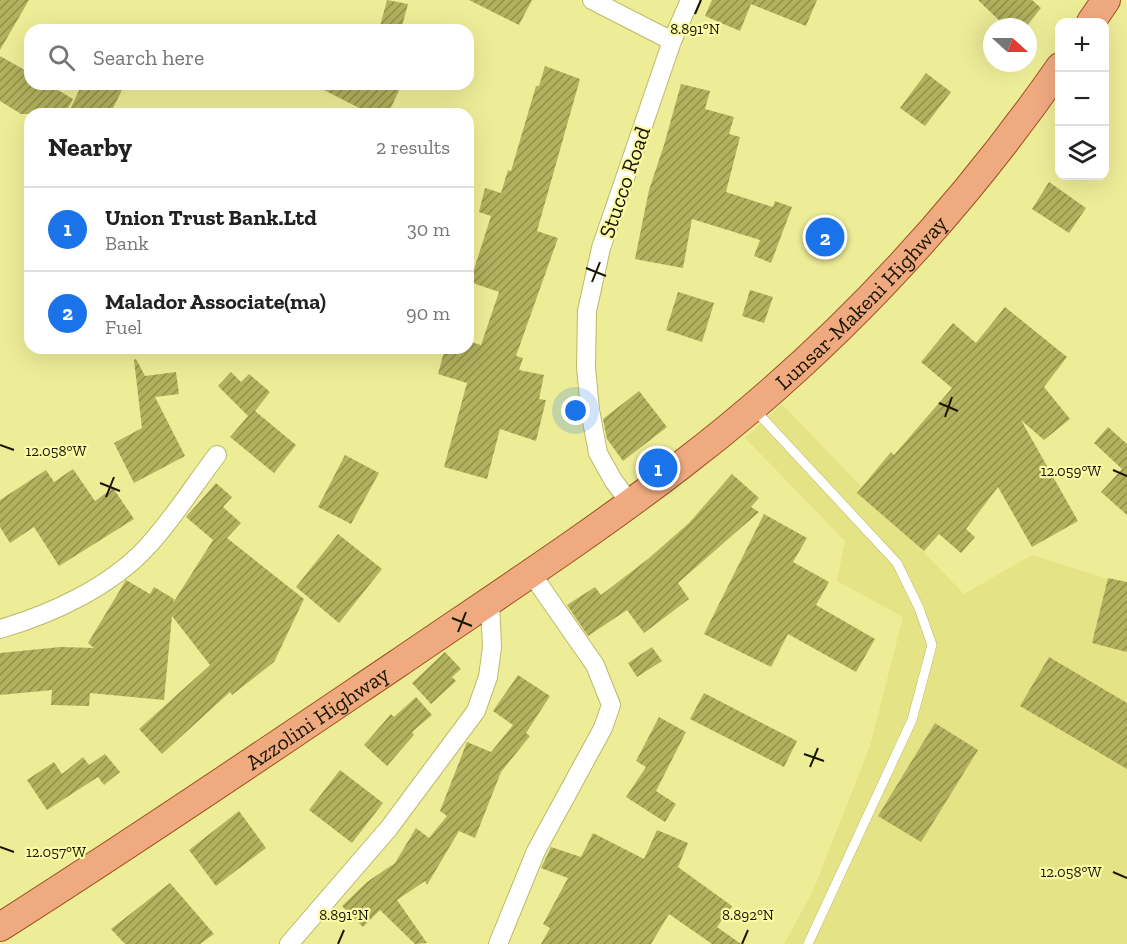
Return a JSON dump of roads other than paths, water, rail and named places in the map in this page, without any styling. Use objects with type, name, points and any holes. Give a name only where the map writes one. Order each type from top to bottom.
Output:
[{"type":"main road","points":[[1093,18],[1106,0]]},
{"type":"main road","name":"Lunsar-Makeni Highway","points":[[630,503],[683,464],[752,406],[813,353],[882,287],[961,200],[1055,72]]},
{"type":"main road","name":"Azzolini Highway","points":[[0,927],[127,846],[490,601],[630,503]]},
{"type":"street","points":[[592,0],[672,41]]},
{"type":"street","name":"Stucco Road","points":[[630,503],[613,480],[598,453],[590,410],[586,367],[587,311],[601,248],[672,41],[690,0]]},
{"type":"street","points":[[0,629],[20,623],[90,593],[147,548],[217,455]]},
{"type":"street","points":[[498,944],[536,851],[598,738],[611,705],[595,665],[531,573]]},
{"type":"street","points":[[289,944],[389,828],[476,711],[489,677],[492,647],[490,601]]},
{"type":"lane","points":[[752,406],[897,563],[919,608],[932,645],[912,720],[807,944]]},
{"type":"place","name":"Malador Associate(ma)","points":[[825,237]]},
{"type":"place","name":"Union Trust Bank.Ltd","points":[[658,468]]}]
